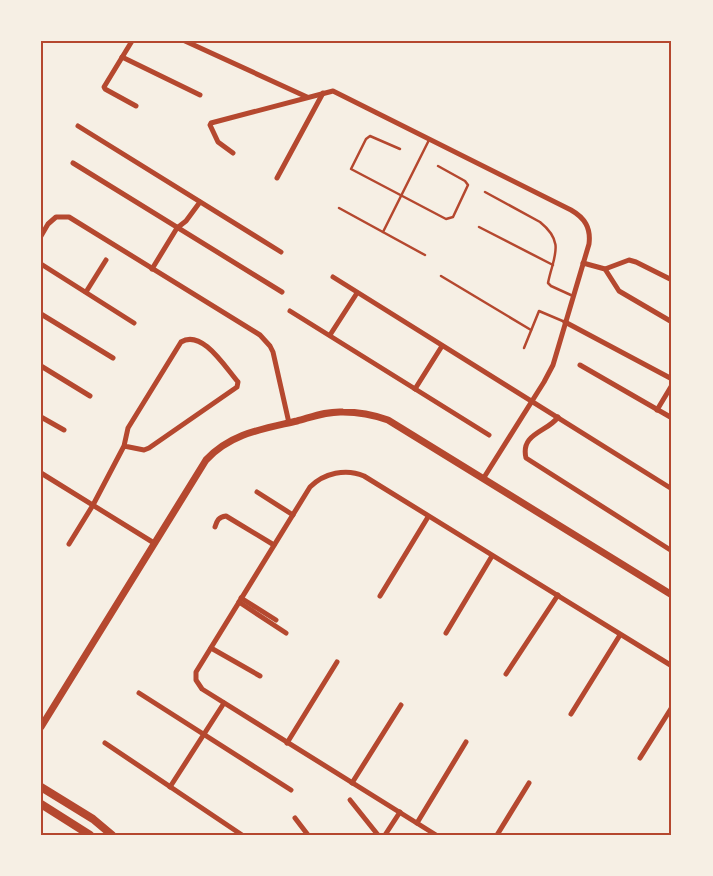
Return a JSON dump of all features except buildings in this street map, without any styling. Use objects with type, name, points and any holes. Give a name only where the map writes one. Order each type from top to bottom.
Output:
[{"type":"main road","points":[[41,787],[93,819],[112,835]]},
{"type":"main road","points":[[41,804],[90,835]]},
{"type":"street","points":[[132,41],[104,88],[136,106]]},
{"type":"street","points":[[185,41],[307,98]]},
{"type":"street","points":[[122,57],[200,94]]},
{"type":"street","points":[[233,153],[218,142],[210,125],[211,123],[333,91],[577,214],[584,220],[590,236],[553,365],[483,479]]},
{"type":"street","points":[[277,178],[323,93]]},
{"type":"street","points":[[78,126],[281,252]]},
{"type":"street","points":[[73,163],[282,292]]},
{"type":"street","points":[[152,269],[177,228],[186,221],[200,202]]},
{"type":"street","points":[[41,236],[48,224],[56,217],[69,217],[265,339],[273,352],[289,423]]},
{"type":"street","points":[[86,292],[106,260]]},
{"type":"street","points":[[583,262],[605,269],[629,260],[672,280]]},
{"type":"street","points":[[41,264],[134,323]]},
{"type":"street","points":[[605,269],[619,291],[672,322]]},
{"type":"street","points":[[333,277],[672,489]]},
{"type":"street","points":[[330,336],[357,293]]},
{"type":"street","points":[[290,311],[489,435]]},
{"type":"street","points":[[41,314],[113,358]]},
{"type":"street","points":[[565,322],[672,379]]},
{"type":"street","points":[[69,544],[93,505],[124,446],[128,428],[181,342],[195,340],[206,345],[238,382],[237,388],[149,448],[144,450],[124,446]]},
{"type":"street","points":[[415,389],[442,346]]},
{"type":"street","points":[[580,365],[672,418]]},
{"type":"street","points":[[41,366],[90,396]]},
{"type":"street","points":[[657,410],[672,385]]},
{"type":"street","points":[[41,727],[209,457],[234,439],[249,432],[326,414],[342,412],[380,417],[388,420],[672,596]]},
{"type":"street","points":[[41,417],[64,430]]},
{"type":"street","points":[[558,417],[551,425],[536,432],[532,437],[525,452],[526,458],[672,551]]},
{"type":"street","points":[[436,835],[202,689],[196,680],[196,672],[292,515],[310,487],[318,479],[331,474],[347,472],[364,476],[672,666]]},
{"type":"street","points":[[41,473],[154,543]]},
{"type":"street","points":[[257,492],[292,515]]},
{"type":"street","points":[[214,527],[222,516],[226,516],[274,545]]},
{"type":"street","points":[[380,596],[428,517]]},
{"type":"street","points":[[446,633],[492,556]]},
{"type":"street","points":[[506,674],[558,595]]},
{"type":"street","points":[[240,600],[276,620]]},
{"type":"street","points":[[240,600],[286,633]]},
{"type":"street","points":[[571,714],[620,635]]},
{"type":"street","points":[[211,648],[260,676]]},
{"type":"street","points":[[287,743],[337,662]]},
{"type":"street","points":[[139,693],[291,790]]},
{"type":"street","points":[[170,786],[224,702]]},
{"type":"street","points":[[352,783],[401,705]]},
{"type":"street","points":[[640,758],[672,706]]},
{"type":"street","points":[[417,823],[466,742]]},
{"type":"street","points":[[105,743],[242,835]]},
{"type":"street","points":[[498,835],[529,783]]},
{"type":"street","points":[[350,800],[378,835]]},
{"type":"street","points":[[385,835],[400,812]]},
{"type":"street","points":[[294,818],[308,835]]},
{"type":"lane","points":[[400,149],[370,136],[366,139],[351,169],[446,219],[453,217],[468,185],[465,181],[438,166]]},
{"type":"lane","points":[[383,232],[430,139]]},
{"type":"lane","points":[[485,192],[540,222],[547,228],[556,244],[556,253],[548,282],[549,285],[573,296]]},
{"type":"lane","points":[[339,208],[425,255]]},
{"type":"lane","points":[[479,227],[553,264]]},
{"type":"lane","points":[[442,276],[532,330]]},
{"type":"lane","points":[[524,348],[540,310],[565,322]]}]
